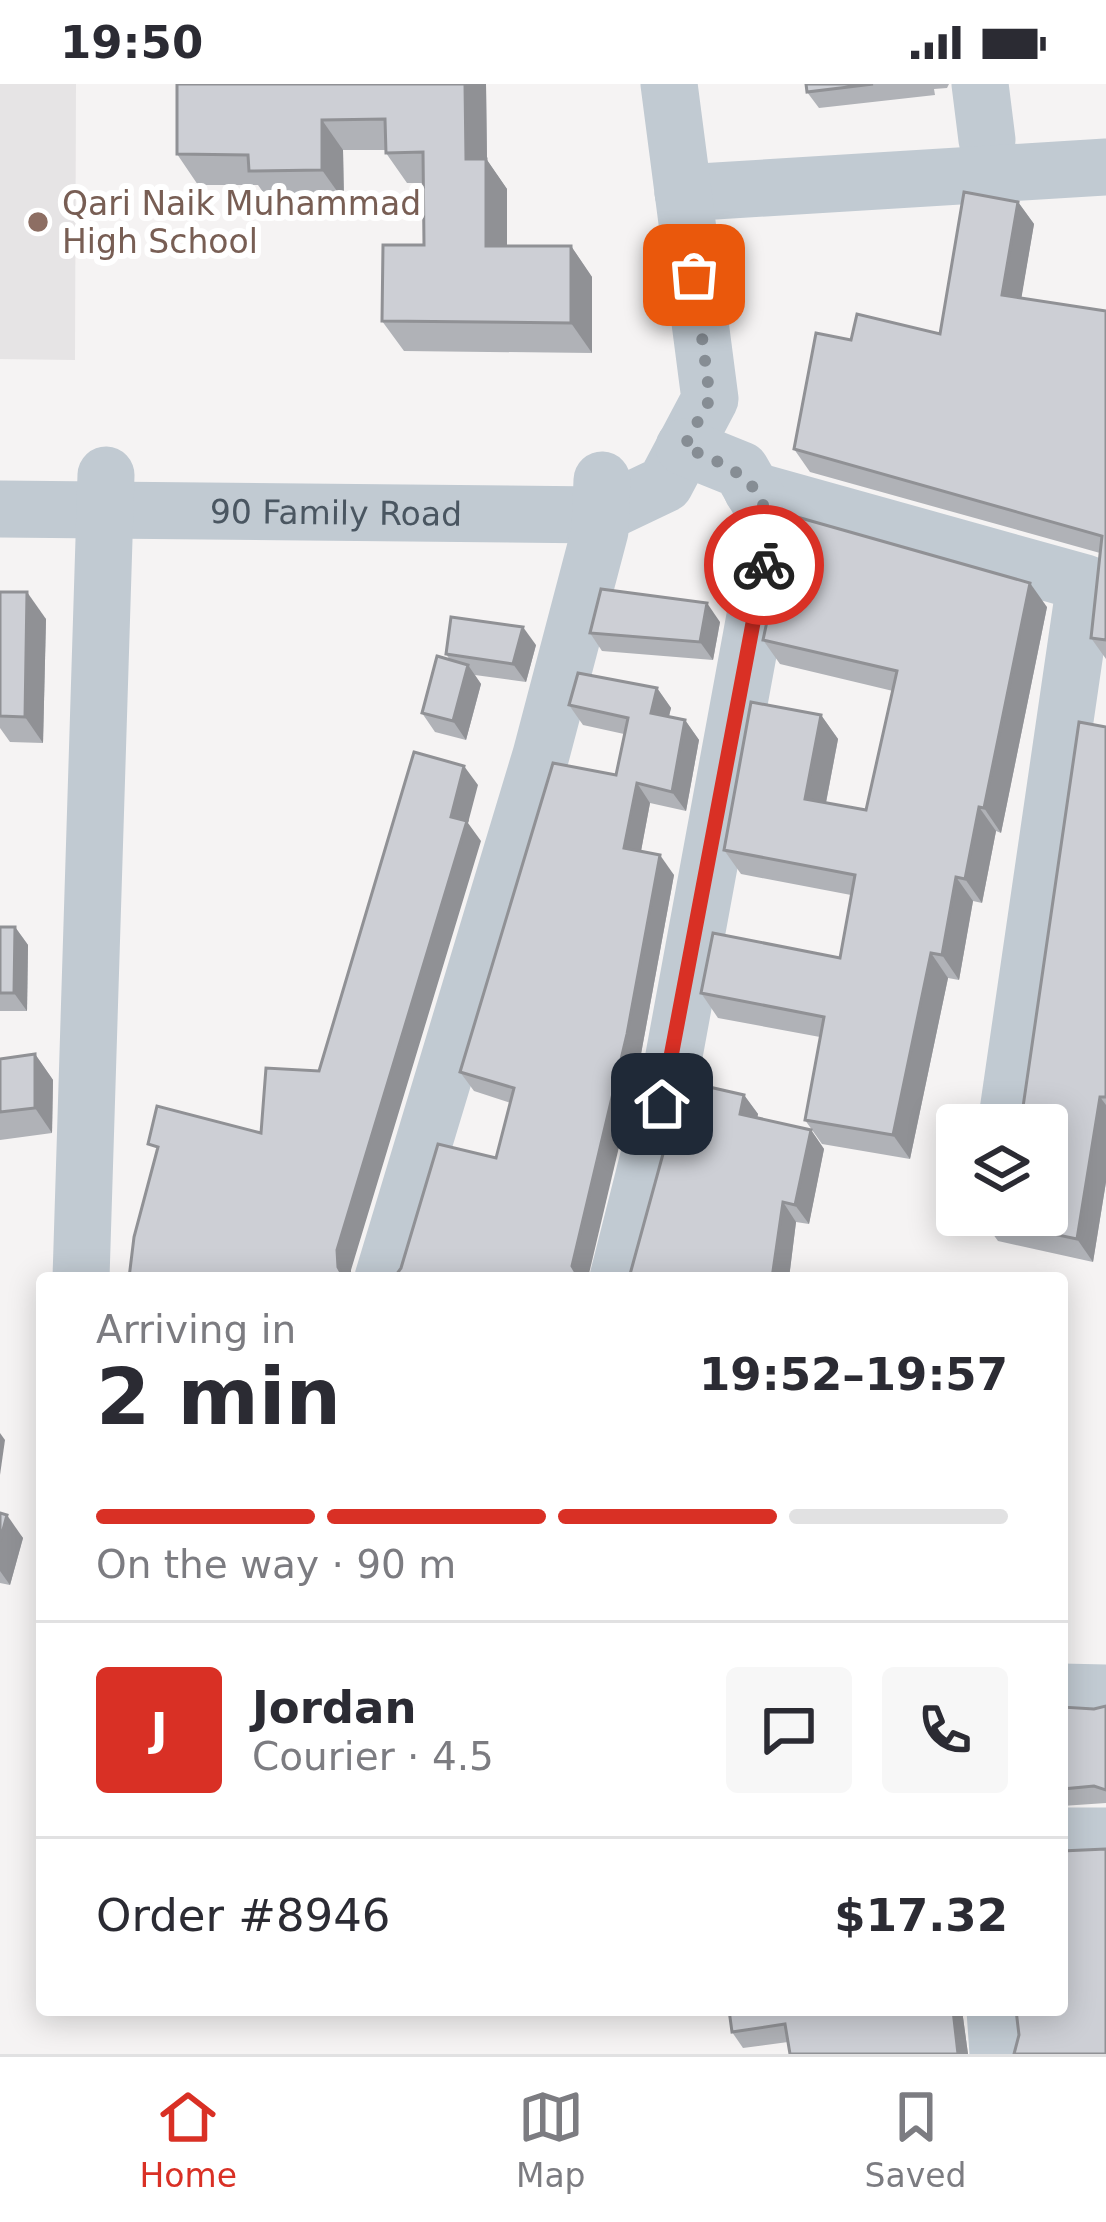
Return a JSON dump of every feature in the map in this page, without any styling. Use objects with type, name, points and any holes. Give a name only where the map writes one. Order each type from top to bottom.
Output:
[{"type":"street","points":[[620,1272],[673,1061],[772,524],[741,470],[674,465],[710,399],[669,84]]},
{"type":"street","points":[[980,84],[987,140]]},
{"type":"street","points":[[683,193],[1106,167]]},
{"type":"street","name":"90 Family Road","points":[[0,474],[106,492],[601,498],[674,465]]},
{"type":"street","points":[[752,490],[1085,583],[1009,1104]]},
{"type":"street","points":[[81,1272],[106,492]]},
{"type":"street","name":"90 Family Road","points":[[0,509],[106,492]]},
{"type":"street","points":[[385,1272],[541,754],[600,531],[601,498]]},
{"type":"street","points":[[1068,1692],[1106,1693]]},
{"type":"street","points":[[1068,1836],[1106,1837]]},
{"type":"street","points":[[995,2016],[998,2054]]},
{"type":"shaded area","name":"Qari Naik Muhammad High School","points":[[0,84],[76,84],[75,360],[0,359]]},
{"type":"building","points":[[177,84],[465,84],[466,159],[486,159],[486,246],[571,246],[571,323],[382,321],[383,245],[424,245],[423,152],[386,153],[385,119],[322,120],[322,170],[249,171],[248,155],[177,154]]},
{"type":"building","points":[[806,84],[873,84],[807,92]]},
{"type":"building","points":[[964,192],[1018,202],[1002,295],[1106,311],[1106,640],[1091,638],[1102,536],[794,449],[816,333],[851,340],[857,314],[940,334]]},
{"type":"building","points":[[790,515],[1030,583],[984,808],[979,807],[965,879],[956,877],[942,955],[931,953],[893,1135],[805,1120],[824,1017],[701,993],[713,933],[840,958],[855,875],[724,850],[751,702],[821,715],[805,799],[866,810],[897,671],[763,640]]},
{"type":"building","points":[[601,589],[707,603],[700,642],[590,633]]},
{"type":"building","points":[[0,592],[27,592],[25,717],[0,716]]},
{"type":"building","points":[[451,617],[523,627],[513,664],[446,654]]},
{"type":"building","points":[[437,656],[468,665],[453,721],[422,713]]},
{"type":"building","points":[[578,673],[657,688],[651,713],[685,720],[672,792],[637,783],[624,848],[660,855],[627,1034],[572,1266],[576,1272],[398,1272],[438,1144],[496,1158],[514,1088],[460,1072],[553,763],[616,775],[628,718],[569,705]]},
{"type":"building","points":[[1079,722],[1106,727],[1106,1097],[1100,1097],[1077,1239],[1063,1236],[1068,1236],[1068,1104],[1023,1104]]},
{"type":"building","points":[[414,752],[464,766],[451,817],[467,821],[337,1250],[341,1272],[130,1272],[158,1147],[148,1144],[157,1106],[261,1133],[266,1068],[319,1071]]},
{"type":"building","points":[[0,927],[15,927],[14,993],[0,993]]},
{"type":"building","points":[[35,1054],[35,1108],[0,1112],[0,1059]]},
{"type":"building","points":[[683,1081],[744,1095],[740,1114],[811,1130],[795,1205],[783,1202],[773,1272],[631,1272]]},
{"type":"building","points":[[0,1513],[7,1515],[0,1541]]},
{"type":"building","points":[[1106,1706],[1106,1790],[1068,1788],[1068,1707]]},
{"type":"building","points":[[1106,1849],[1106,2054],[1014,2054],[1019,2035],[1017,2016],[1068,2016],[1068,1851]]},
{"type":"building","points":[[730,2016],[954,2016],[958,2054],[790,2054],[785,2024],[732,2032]]},
{"type":"way so far","points":[[694,275],[710,399],[684,447],[741,470],[772,524],[764,565]]},
{"type":"place","name":"Qari Naik Muhammad High School","points":[[38,222]]},
{"type":"route","points":[[662,1104],[764,565]]}]
